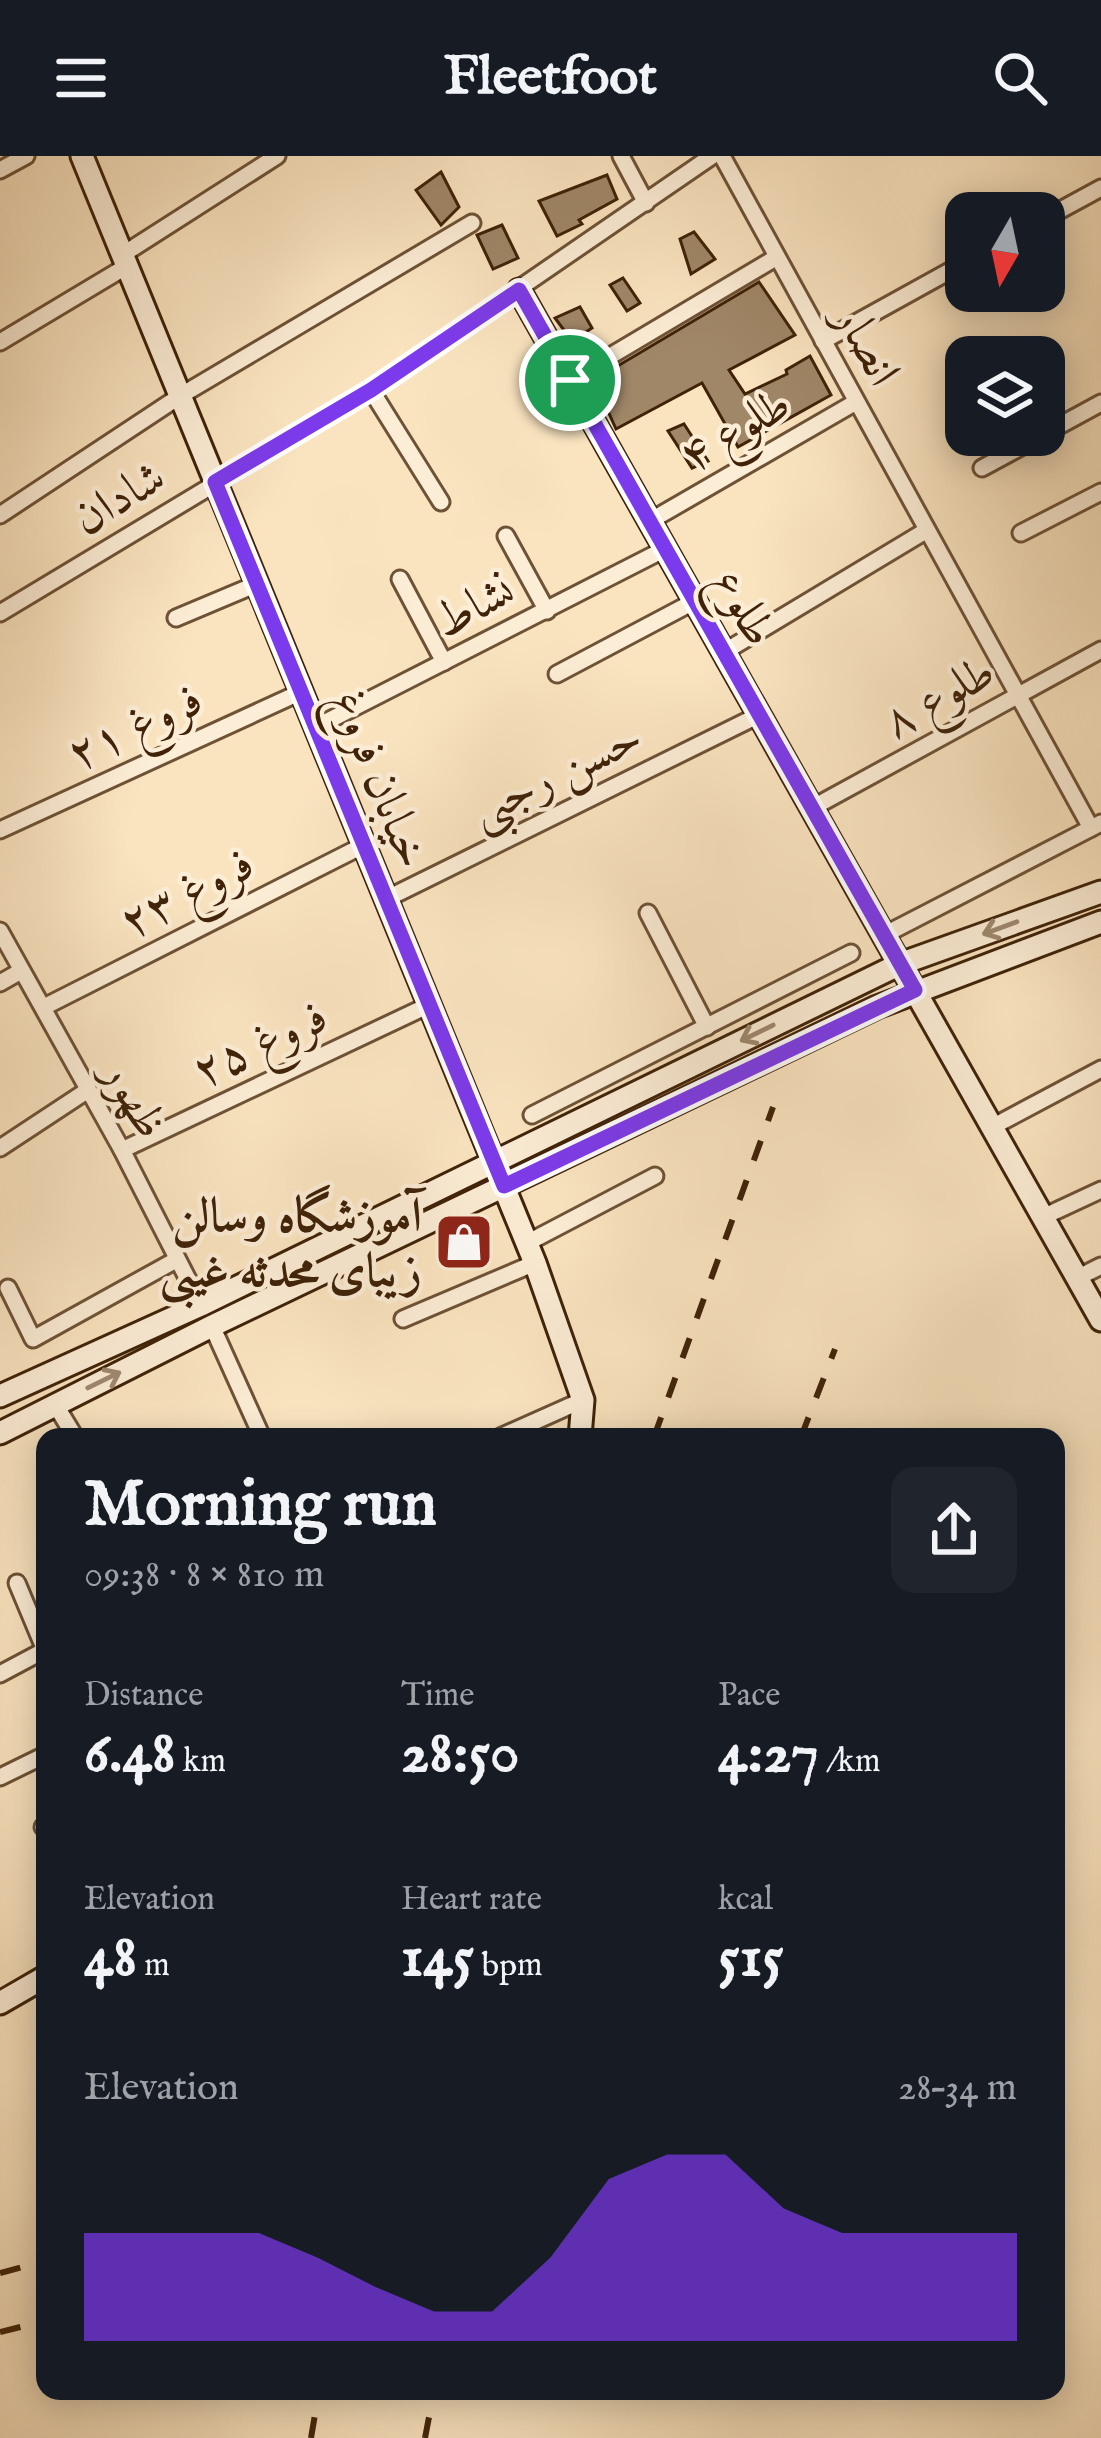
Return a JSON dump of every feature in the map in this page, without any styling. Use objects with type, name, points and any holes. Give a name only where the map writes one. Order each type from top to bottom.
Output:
[{"type":"street","points":[[0,170],[26,156]]},
{"type":"street","name":"خیابان فروغ","points":[[82,156],[531,1253],[584,1400],[581,1428]]},
{"type":"street","points":[[0,342],[277,156]]},
{"type":"street","points":[[621,156],[646,203]]},
{"type":"street","name":"شادان","points":[[0,613],[371,390],[712,156]]},
{"type":"street","name":"انصار","points":[[722,156],[1017,695],[1096,826]]},
{"type":"street","points":[[1065,208],[1101,188]]},
{"type":"street","points":[[0,515],[180,396],[472,223]]},
{"type":"street","points":[[570,380],[777,257]]},
{"type":"street","points":[[823,341],[945,274]]},
{"type":"street","name":"طلوع","points":[[519,290],[915,990]]},
{"type":"street","points":[[371,390],[441,502]]},
{"type":"street","name":"طلوع ۴","points":[[650,521],[856,401]]},
{"type":"street","points":[[1065,423],[1101,403]]},
{"type":"street","points":[[982,468],[1004,456]]},
{"type":"street","points":[[1021,533],[1101,492]]},
{"type":"street","points":[[724,652],[927,530]]},
{"type":"street","points":[[506,536],[547,610]]},
{"type":"street","name":"نشاط","points":[[316,728],[665,549]]},
{"type":"street","points":[[400,579],[444,662]]},
{"type":"street","points":[[176,618],[257,584]]},
{"type":"street","points":[[557,674],[694,601]]},
{"type":"street","name":"طلوع ۸","points":[[812,808],[1101,650]]},
{"type":"street","name":"فروغ ۲۱","points":[[0,830],[301,692]]},
{"type":"street","name":"حسن رجبی","points":[[386,899],[759,715]]},
{"type":"street","points":[[884,935],[1096,826]]},
{"type":"street","name":"فروغ ۲۳","points":[[44,1007],[364,845]]},
{"type":"street","points":[[0,1396],[201,1305],[900,964],[1101,892]]},
{"type":"street","points":[[648,913],[706,1027]]},
{"type":"street","points":[[0,1432],[915,990],[1101,922]]},
{"type":"street","name":"ظهور","points":[[0,931],[122,1150],[201,1305]]},
{"type":"street","points":[[532,1115],[851,953]]},
{"type":"street","points":[[0,983],[21,970]]},
{"type":"street","points":[[799,980],[813,1006]]},
{"type":"street","points":[[915,990],[1101,1320]]},
{"type":"street","name":"فروغ ۲۵","points":[[122,1150],[429,1005]]},
{"type":"street","points":[[992,1126],[1101,1069]]},
{"type":"street","points":[[586,1088],[599,1112]]},
{"type":"street","points":[[0,1148],[88,1090]]},
{"type":"street","points":[[403,1319],[531,1253],[655,1176]]},
{"type":"street","points":[[1043,1217],[1101,1190]]},
{"type":"street","points":[[8,1288],[33,1339],[176,1260]]},
{"type":"street","points":[[1077,1278],[1101,1266]]},
{"type":"street","points":[[212,1326],[254,1428]]},
{"type":"street","points":[[520,1428],[584,1400]]},
{"type":"street","points":[[55,1404],[70,1428]]},
{"type":"street","points":[[16,1582],[36,1629]]},
{"type":"street","points":[[0,1674],[36,1655]]},
{"type":"street","points":[[0,1778],[36,1760]]},
{"type":"street","points":[[0,2003],[36,1982]]},
{"type":"building","points":[[441,172],[459,207],[441,225],[416,190]]},
{"type":"building","points":[[607,175],[617,199],[557,236],[539,201]]},
{"type":"building","points":[[502,225],[518,258],[493,269],[477,235]]},
{"type":"building","points":[[694,232],[715,259],[691,274],[680,239]]},
{"type":"building","points":[[623,278],[640,303],[627,311],[610,285]]},
{"type":"building","points":[[759,282],[795,335],[729,370],[745,394],[787,374],[786,370],[810,356],[831,395],[738,447],[702,383],[616,429],[594,380]]},
{"type":"building","points":[[580,307],[592,328],[572,341],[555,318]]},
{"type":"building","points":[[684,424],[708,461],[692,468],[668,431]]},
{"type":"railway","points":[[657,1428],[773,1107]]},
{"type":"railway","points":[[804,1428],[835,1349]]},
{"type":"railway","points":[[0,2273],[36,2263]]},
{"type":"railway","points":[[0,2332],[36,2323]]},
{"type":"railway","points":[[311,2438],[317,2400]]},
{"type":"railway","points":[[425,2438],[432,2400]]},
{"type":"place","name":"آموزشگاه وسالن زیبای محدثه غیبی","points":[[464,1242]]},
{"type":"route","points":[[519,290],[570,380],[915,990],[504,1186],[215,482],[371,390],[519,290]]}]
